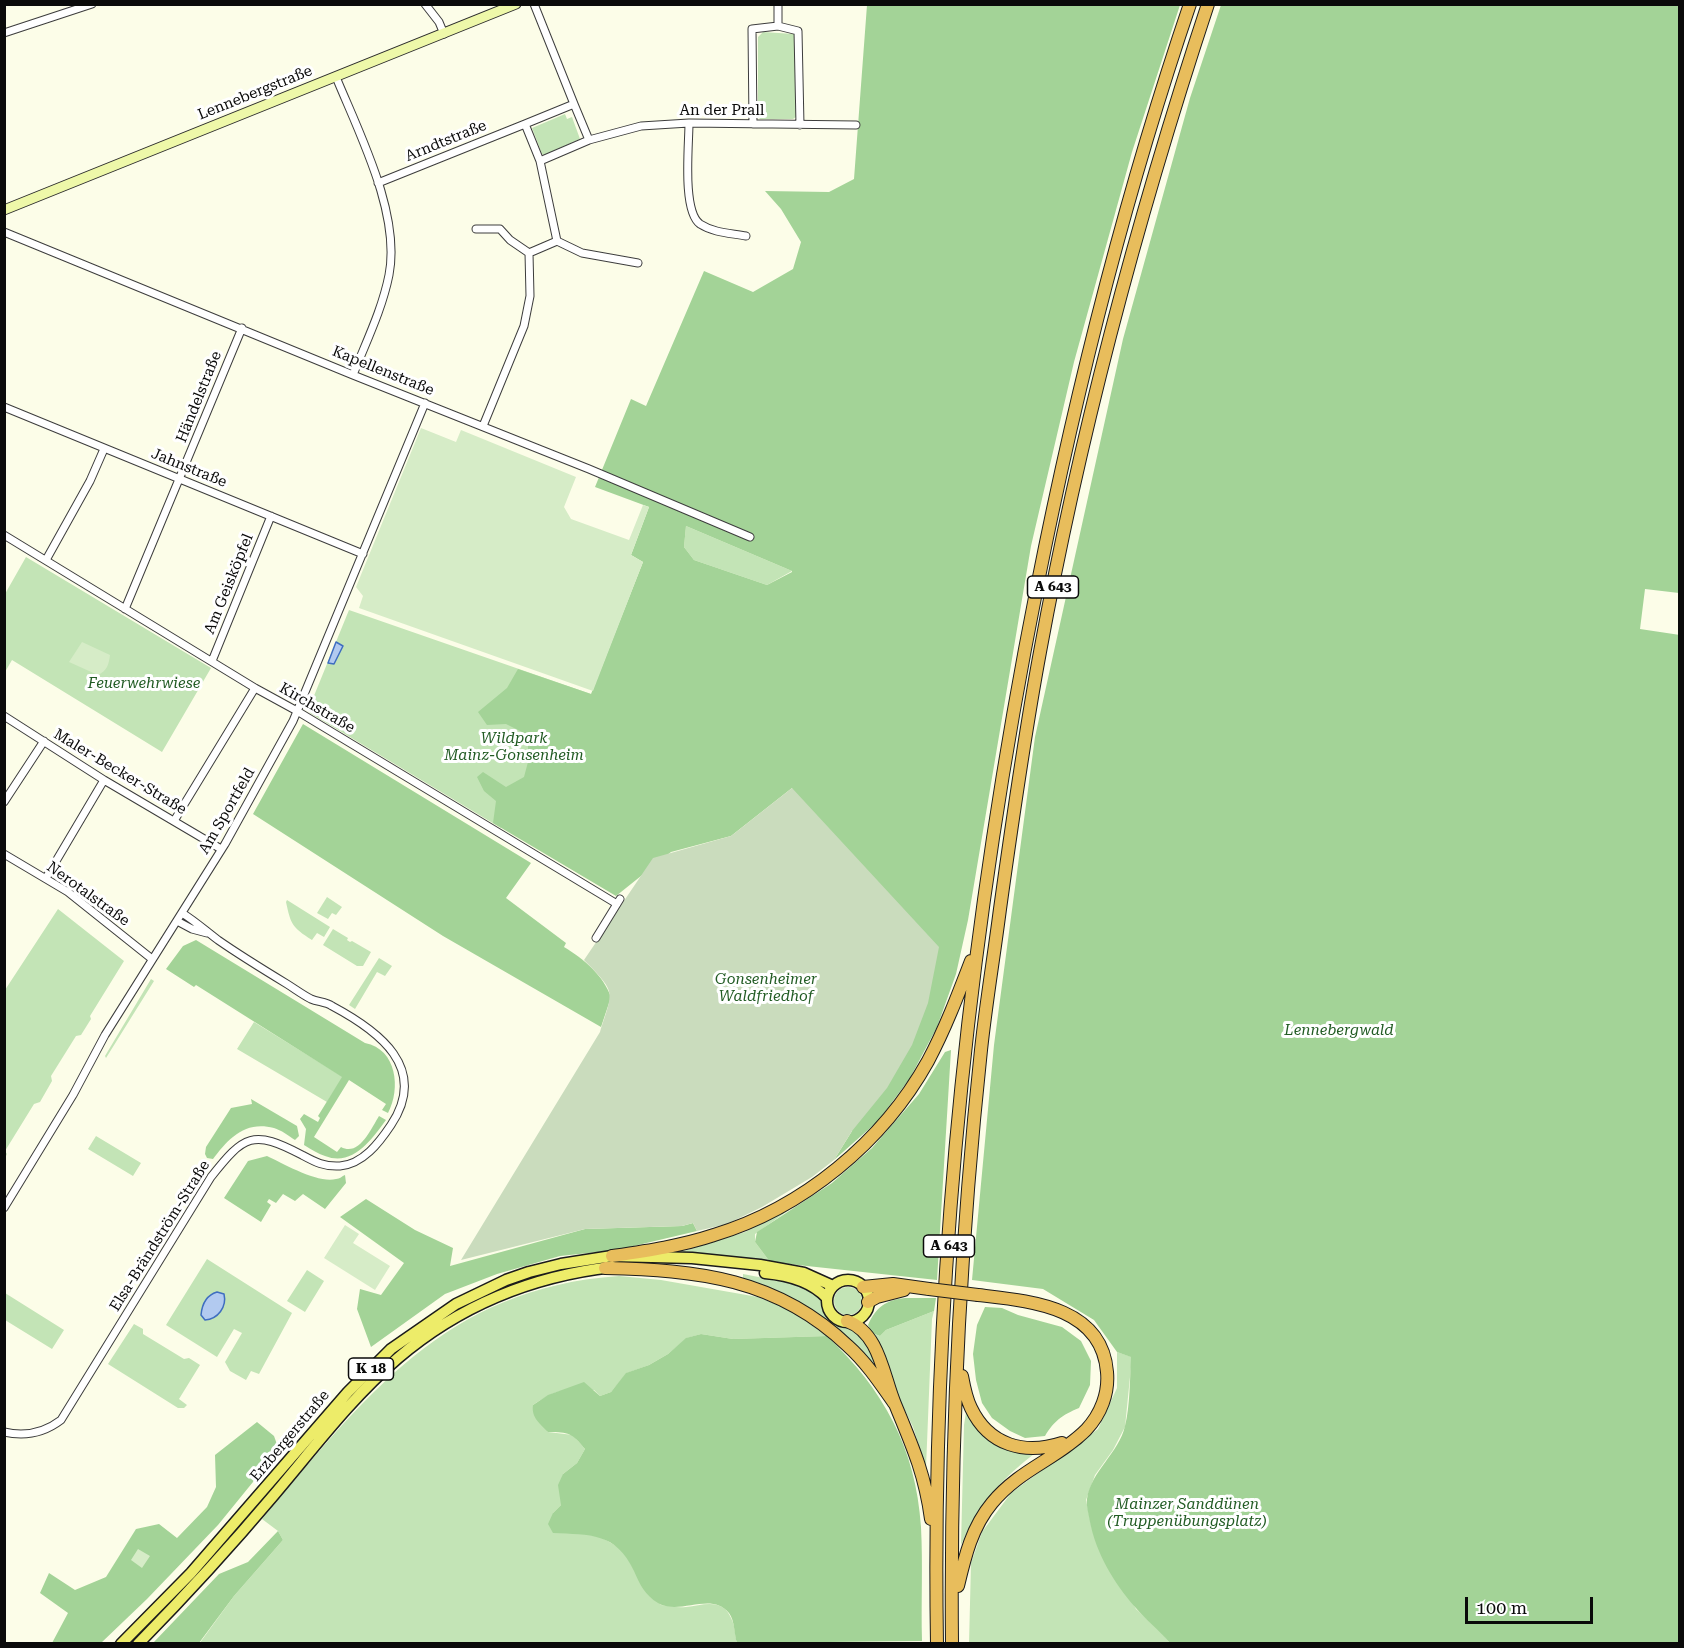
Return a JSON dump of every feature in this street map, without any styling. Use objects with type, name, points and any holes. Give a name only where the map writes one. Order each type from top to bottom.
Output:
[{"type":"highway","name":"A 643","points":[[937,1644],[936,1550],[943,1327],[951,1208],[977,943],[1005,756],[1054,500],[1123,221],[1163,84],[1190,4]]},
{"type":"highway","name":"A 643","points":[[952,1644],[958,1362],[969,1184],[981,1047],[1020,764],[1067,517],[1104,360],[1180,88],[1208,4]]},
{"type":"highway","points":[[612,1256],[683,1244],[716,1235],[748,1222],[800,1195],[837,1168],[887,1119],[921,1072],[943,1032],[977,943]]},
{"type":"highway","points":[[605,1268],[692,1273],[746,1285],[769,1293],[796,1306],[833,1332],[862,1360],[894,1403]]},
{"type":"highway","points":[[863,1287],[893,1284],[978,1295],[1058,1309],[1074,1317],[1090,1332],[1101,1348],[1107,1367],[1108,1380],[1104,1399],[1100,1410],[1084,1431],[1065,1447],[1020,1475],[990,1505],[980,1520],[965,1554],[952,1611]]},
{"type":"highway","points":[[868,1302],[892,1292],[929,1289]]},
{"type":"highway","points":[[847,1321],[860,1329],[871,1341],[894,1403],[918,1457],[930,1509],[936,1550]]},
{"type":"highway","points":[[958,1362],[971,1409],[986,1428],[1001,1440],[1021,1448],[1040,1449],[1063,1443],[1084,1431]]},
{"type":"main road","name":"Lennebergstraße","points":[[4,210],[516,4]]},
{"type":"main road","name":"Erzbergerstraße","points":[[121,1644],[190,1573],[348,1392],[391,1349],[456,1304],[506,1280],[561,1264],[612,1256],[692,1258],[760,1265],[804,1273],[833,1286]]},
{"type":"main road","name":"Erzbergerstraße","points":[[138,1644],[206,1573],[357,1399],[398,1358],[461,1314],[502,1294],[532,1283],[605,1268],[668,1264],[771,1273],[816,1287],[827,1298]]},
{"type":"main road","points":[[845,1280],[852,1280],[863,1287],[868,1302],[864,1314],[854,1321],[835,1317],[827,1298],[833,1286],[845,1280]]},
{"type":"street","points":[[4,33],[92,4]]},
{"type":"street","points":[[425,4],[439,22],[444,34]]},
{"type":"street","points":[[534,4],[589,140]]},
{"type":"street","points":[[778,4],[778,26]]},
{"type":"street","points":[[753,124],[752,30],[778,26],[798,31],[800,125]]},
{"type":"street","points":[[336,77],[378,183],[391,232],[390,273],[380,309],[353,375]]},
{"type":"street","name":"Arndtstraße","points":[[378,183],[573,104]]},
{"type":"street","points":[[689,123],[689,199],[692,214],[699,223],[714,231],[746,236]]},
{"type":"street","name":"An der Prall","points":[[540,161],[589,140],[641,126],[689,123],[856,125]]},
{"type":"street","points":[[525,124],[540,161],[557,241]]},
{"type":"street","points":[[476,229],[500,229],[510,240],[529,254]]},
{"type":"street","name":"Kapellenstraße","points":[[4,232],[589,469],[750,537]]},
{"type":"street","points":[[529,254],[557,241]]},
{"type":"street","points":[[557,241],[582,253],[638,263]]},
{"type":"street","points":[[483,426],[524,326],[530,296],[529,254]]},
{"type":"street","name":"Händelstraße","points":[[125,609],[242,328]]},
{"type":"street","name":"Am Sportfeld","points":[[4,1208],[29,1170],[105,1035],[182,913],[269,766],[297,711],[425,403]]},
{"type":"street","name":"Jahnstraße","points":[[4,407],[363,554]]},
{"type":"street","points":[[46,560],[90,482],[104,449]]},
{"type":"street","name":"Am Geisköpfel","points":[[212,661],[271,516]]},
{"type":"street","name":"Kirchstraße","points":[[4,535],[255,688],[618,902],[596,938]]},
{"type":"street","points":[[174,821],[255,688]]},
{"type":"street","name":"Maler-Becker-Straße","points":[[4,716],[104,780],[221,849]]},
{"type":"street","points":[[4,802],[44,741]]},
{"type":"street","points":[[46,878],[104,780]]},
{"type":"street","name":"Nerotalstraße","points":[[4,854],[68,892],[152,959]]},
{"type":"street","name":"Elsa-Brändström-Straße","points":[[5,1433],[27,1435],[51,1428],[61,1420],[211,1177],[228,1155],[244,1143],[259,1139],[275,1141],[322,1166],[347,1165],[357,1161],[371,1150],[400,1112],[404,1096],[401,1065],[384,1042],[372,1031],[331,1005],[310,998],[211,935],[182,913]]},
{"type":"street","name":"Elsa-Brändström-Straße","points":[[177,921],[211,935]]},
{"type":"green space","points":[[867,5],[1180,5],[1132,152],[1074,362],[1031,546],[968,920],[956,974],[937,1027],[910,1078],[878,1121],[834,1160],[852,1131],[792,788],[731,836],[671,852],[616,896],[493,823],[496,801],[484,791],[477,777],[483,772],[506,787],[524,777],[528,762],[528,735],[506,724],[487,725],[478,712],[507,688],[518,669],[591,694],[643,562],[631,555],[649,507],[595,487],[631,399],[646,406],[704,271],[753,292],[793,269],[801,242],[781,209],[765,191],[829,192],[854,179]],"holes":[[[686,526],[792,571],[767,585],[694,560],[684,547]]]},
{"type":"green space","name":"Lennebergwald","points":[[1221,5],[1679,5],[1679,593],[1645,589],[1640,629],[1680,635],[1679,1643],[1170,1643],[1135,1607],[1113,1578],[1101,1556],[1087,1508],[1087,1499],[1094,1480],[1117,1445],[1125,1426],[1129,1401],[1131,1357],[1117,1352],[1094,1320],[1043,1289],[972,1280],[994,1045],[1035,737],[1123,339],[1190,98]]},
{"type":"green space","points":[[763,32],[794,34],[796,37],[796,117],[793,119],[760,119],[758,117],[758,37]]},
{"type":"green space","points":[[565,114],[567,119],[572,117],[580,139],[542,154],[532,128]]},
{"type":"green space","points":[[421,428],[456,442],[461,430],[576,477],[564,507],[571,519],[629,540],[643,505],[649,507],[631,555],[643,562],[593,691],[359,608],[363,596],[356,587]]},
{"type":"green space","points":[[686,526],[792,571],[767,585],[694,560],[684,547]]},
{"type":"green space","name":"Feuerwehrwiese","points":[[26,557],[211,668],[162,752],[12,660],[5,672],[5,594]]},
{"type":"green space","name":"Wildpark Mainz-Gonsenheim","points":[[349,610],[591,694],[501,828],[310,713],[309,708]]},
{"type":"green space","points":[[82,642],[110,655],[107,667],[98,675],[69,662]]},
{"type":"green space","points":[[303,724],[531,863],[506,898],[566,943],[564,947],[586,962],[598,975],[611,997],[601,1027],[443,936],[253,814]]},
{"type":"green space","name":"Gonsenheimer Waldfriedhof","points":[[792,788],[939,947],[928,1003],[912,1045],[887,1088],[852,1131],[834,1160],[812,1177],[762,1207],[727,1224],[697,1231],[693,1223],[682,1226],[585,1229],[461,1260],[600,1032],[610,999],[609,992],[602,979],[584,960],[653,858],[731,836]]},
{"type":"green space","points":[[327,897],[342,907],[336,915],[332,913],[328,919],[317,913]]},
{"type":"green space","points":[[287,900],[330,927],[324,937],[317,933],[312,940],[293,925]]},
{"type":"green space","points":[[58,909],[124,961],[81,1035],[76,1036],[51,1076],[52,1081],[40,1102],[34,1104],[5,1151],[5,990]]},
{"type":"green space","points":[[333,929],[348,938],[350,942],[371,952],[363,966],[357,966],[323,945]]},
{"type":"green space","points":[[196,940],[384,1053],[390,1061],[395,1082],[388,1113],[382,1110],[386,1104],[349,1080],[314,1137],[337,1152],[341,1147],[347,1149],[359,1145],[379,1116],[386,1120],[361,1149],[344,1158],[335,1158],[320,1154],[304,1145],[306,1129],[300,1119],[304,1114],[318,1122],[320,1118],[318,1116],[342,1077],[196,985],[194,987],[166,969],[183,946]]},
{"type":"green space","points":[[379,958],[392,966],[385,976],[377,972],[355,1009],[349,1005]]},
{"type":"green space","points":[[151,979],[154,981],[106,1058],[105,1056]]},
{"type":"green space","points":[[254,1022],[343,1077],[327,1102],[237,1049]]},
{"type":"green space","points":[[951,1050],[937,1280],[770,1262],[755,1242],[757,1232],[832,1183],[872,1148],[919,1094],[945,1052]]},
{"type":"green space","points":[[251,1099],[297,1126],[299,1136],[295,1140],[274,1128],[254,1127],[231,1138],[213,1159],[207,1158],[206,1147],[231,1108],[252,1104]]},
{"type":"green space","points":[[96,1136],[141,1163],[133,1176],[88,1149]]},
{"type":"green space","points":[[267,1156],[320,1179],[337,1179],[345,1175],[346,1183],[325,1209],[303,1194],[295,1201],[283,1194],[276,1203],[269,1199],[267,1202],[271,1205],[261,1222],[224,1198],[248,1161]]},
{"type":"green space","points":[[366,1199],[415,1230],[453,1248],[450,1266],[585,1229],[682,1226],[693,1223],[697,1231],[617,1250],[560,1256],[497,1274],[445,1294],[371,1347],[357,1309],[360,1289],[381,1295],[404,1263],[340,1217]]},
{"type":"green space","points":[[789,1210],[755,1234],[755,1242],[770,1262],[681,1254],[681,1252],[745,1232]]},
{"type":"green space","points":[[345,1225],[359,1234],[353,1243],[390,1266],[375,1290],[324,1258]]},
{"type":"green space","points":[[207,1259],[292,1313],[259,1374],[251,1371],[246,1380],[230,1371],[225,1362],[242,1333],[234,1329],[217,1357],[166,1325]]},
{"type":"green space","points":[[307,1270],[324,1281],[305,1312],[287,1301]]},
{"type":"green space","points":[[743,1274],[800,1285],[817,1294],[830,1320],[850,1327],[867,1341],[875,1362],[873,1364],[839,1331],[814,1312],[773,1289],[743,1278]]},
{"type":"green space","points":[[619,1276],[661,1280],[758,1297],[790,1310],[827,1336],[733,1339],[701,1334],[687,1338],[668,1354],[649,1365],[627,1373],[611,1392],[600,1396],[594,1390],[562,1391],[533,1405],[548,1432],[573,1435],[585,1449],[577,1463],[563,1474],[561,1505],[553,1513],[566,1533],[601,1537],[623,1550],[633,1568],[661,1605],[683,1607],[712,1604],[724,1608],[732,1620],[737,1643],[199,1644],[234,1596],[283,1540],[278,1531],[262,1519],[337,1431],[374,1392],[414,1356],[457,1326],[504,1302],[558,1285]]},
{"type":"green space","points":[[848,1287],[858,1291],[862,1301],[858,1311],[848,1315],[838,1311],[834,1301],[838,1291]]},
{"type":"green space","points":[[5,1293],[64,1330],[52,1349],[5,1320]]},
{"type":"green space","points":[[905,1298],[936,1298],[934,1311],[886,1330],[880,1336],[872,1333],[868,1325],[874,1313],[887,1303]]},
{"type":"green space","points":[[985,1307],[1002,1308],[1018,1315],[1062,1327],[1081,1341],[1091,1361],[1090,1385],[1079,1408],[1059,1419],[1045,1436],[1025,1438],[1010,1431],[992,1418],[982,1403],[973,1354],[977,1325]]},
{"type":"green space","points":[[934,1311],[926,1468],[913,1427],[872,1333],[880,1336],[886,1330]]},
{"type":"green space","points":[[134,1324],[143,1329],[143,1334],[184,1359],[189,1358],[200,1365],[179,1399],[187,1405],[184,1408],[178,1408],[108,1364]]},
{"type":"green space","points":[[701,1334],[733,1339],[827,1336],[865,1377],[893,1422],[904,1446],[918,1498],[922,1556],[922,1641],[737,1643],[731,1616],[722,1607],[704,1604],[676,1607],[658,1603],[643,1589],[627,1558],[610,1542],[579,1534],[553,1533],[548,1524],[553,1513],[561,1505],[558,1485],[563,1474],[577,1463],[585,1449],[570,1434],[548,1432],[535,1417],[533,1405],[548,1395],[584,1382],[600,1396],[611,1392],[626,1373],[649,1365],[668,1354],[686,1338]]},
{"type":"green space","name":"Mainzer Sanddünen (Truppenübungsplatz)","points":[[1117,1352],[1132,1357],[1125,1427],[1113,1450],[1095,1475],[1086,1500],[1092,1529],[1136,1609],[1170,1643],[969,1644],[971,1563],[982,1532],[1011,1493],[1098,1429],[1117,1388]]},
{"type":"green space","points":[[966,1412],[979,1430],[994,1442],[1012,1450],[1034,1454],[1010,1474],[991,1495],[975,1518],[961,1545],[964,1425]]},
{"type":"green space","points":[[257,1422],[274,1436],[279,1450],[218,1525],[101,1643],[52,1643],[68,1613],[40,1593],[49,1573],[75,1590],[106,1577],[136,1529],[159,1524],[177,1538],[207,1507],[216,1487],[215,1455]]},
{"type":"green space","points":[[278,1531],[283,1540],[234,1596],[199,1643],[153,1643],[219,1574],[248,1562]]},
{"type":"green space","points":[[138,1549],[150,1556],[142,1568],[131,1560]]},
{"type":"water","points":[[336,642],[343,646],[334,664],[328,663]]},
{"type":"water","points":[[217,1292],[224,1294],[223,1308],[218,1315],[205,1320],[201,1315],[204,1304],[210,1295]]}]
